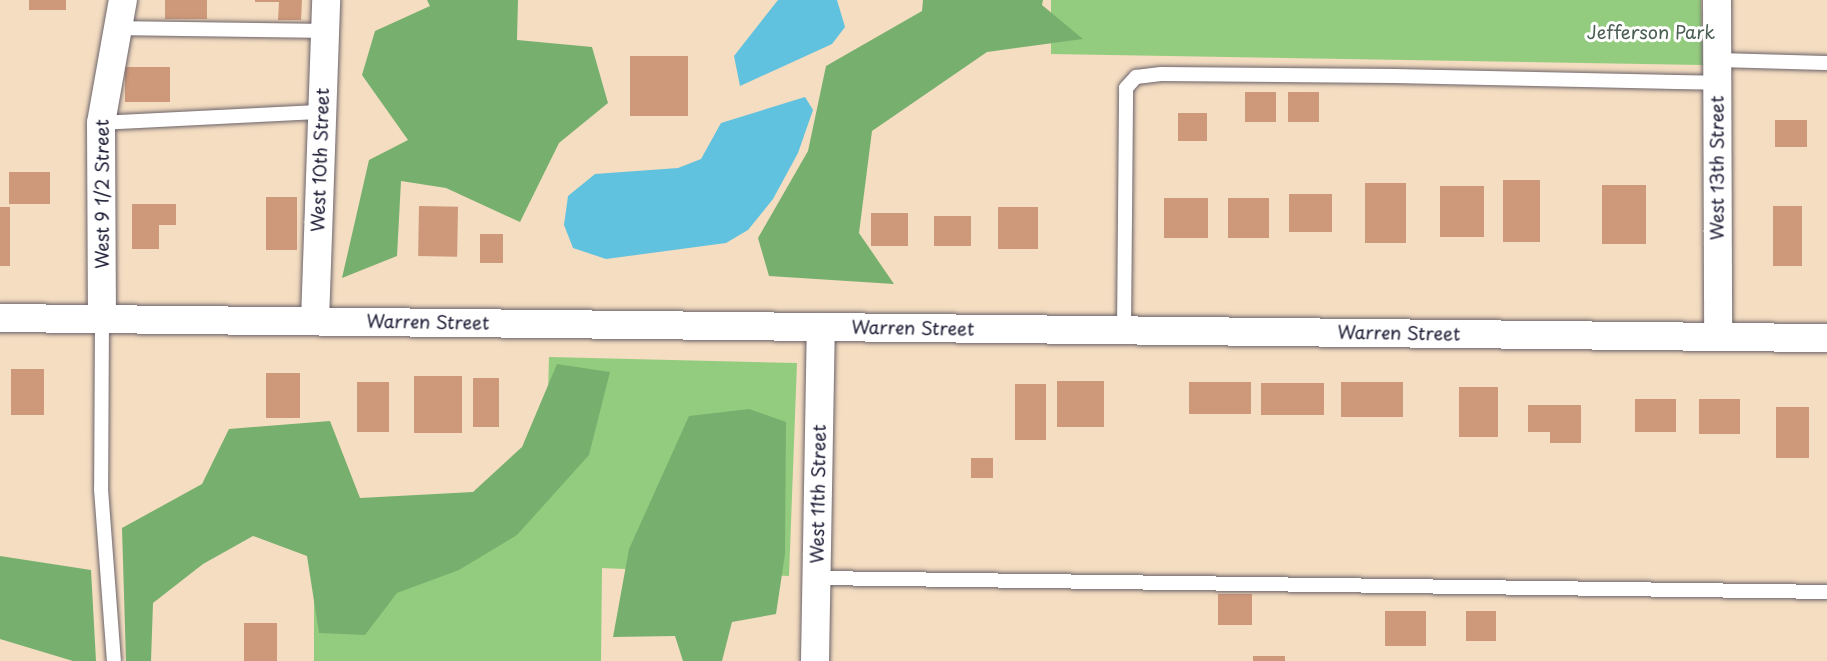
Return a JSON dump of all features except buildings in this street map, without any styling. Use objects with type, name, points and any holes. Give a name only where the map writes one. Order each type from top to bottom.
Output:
[{"type":"street","name":"West 9 1/2 Street","points":[[102,319],[101,123],[123,0]]},
{"type":"street","name":"West 10th Street","points":[[315,321],[323,31],[326,0]]},
{"type":"street","name":"West 13th Street","points":[[1717,0],[1718,336]]},
{"type":"street","name":"Warren Street","points":[[0,318],[1827,338]]},
{"type":"street","name":"West 11th Street","points":[[815,661],[821,327]]},
{"type":"lane","points":[[117,28],[323,31]]},
{"type":"lane","points":[[1124,330],[1126,87],[1136,77],[1161,74],[1394,76],[1717,71],[1827,63]]},
{"type":"lane","points":[[101,123],[321,112]]},
{"type":"lane","points":[[102,319],[101,489],[114,661]]},
{"type":"lane","points":[[816,578],[1827,592]]},
{"type":"green space","points":[[427,0],[518,0],[517,40],[592,47],[608,103],[559,143],[520,222],[446,188],[401,181],[397,256],[342,278],[369,160],[408,140],[362,75],[375,31],[430,6]]},
{"type":"green space","points":[[923,0],[1043,0],[1042,5],[1083,39],[987,52],[872,131],[859,233],[894,284],[769,276],[758,238],[808,151],[826,66],[922,11]]},
{"type":"green space","name":"Jefferson Park","points":[[1051,0],[1701,0],[1703,65],[1051,54]]},
{"type":"green space","points":[[549,357],[797,363],[789,576],[602,568],[601,661],[314,661],[314,540],[483,549],[546,464]]},
{"type":"green space","points":[[557,364],[610,372],[589,455],[517,535],[459,570],[397,593],[365,635],[319,633],[307,556],[253,536],[203,564],[153,603],[151,661],[126,661],[122,528],[202,484],[229,429],[330,421],[360,498],[473,492],[522,447]]},
{"type":"green space","points":[[749,409],[786,422],[785,554],[776,614],[732,622],[722,661],[683,661],[675,636],[613,637],[629,549],[689,416]]},
{"type":"green space","points":[[0,556],[91,570],[96,661],[73,661],[0,639]]},
{"type":"water","points":[[778,0],[837,0],[845,27],[832,44],[740,86],[734,56]]},
{"type":"water","points":[[805,97],[813,110],[798,153],[773,199],[748,230],[726,243],[606,259],[573,248],[564,225],[568,196],[595,174],[678,168],[701,159],[721,123]]}]
